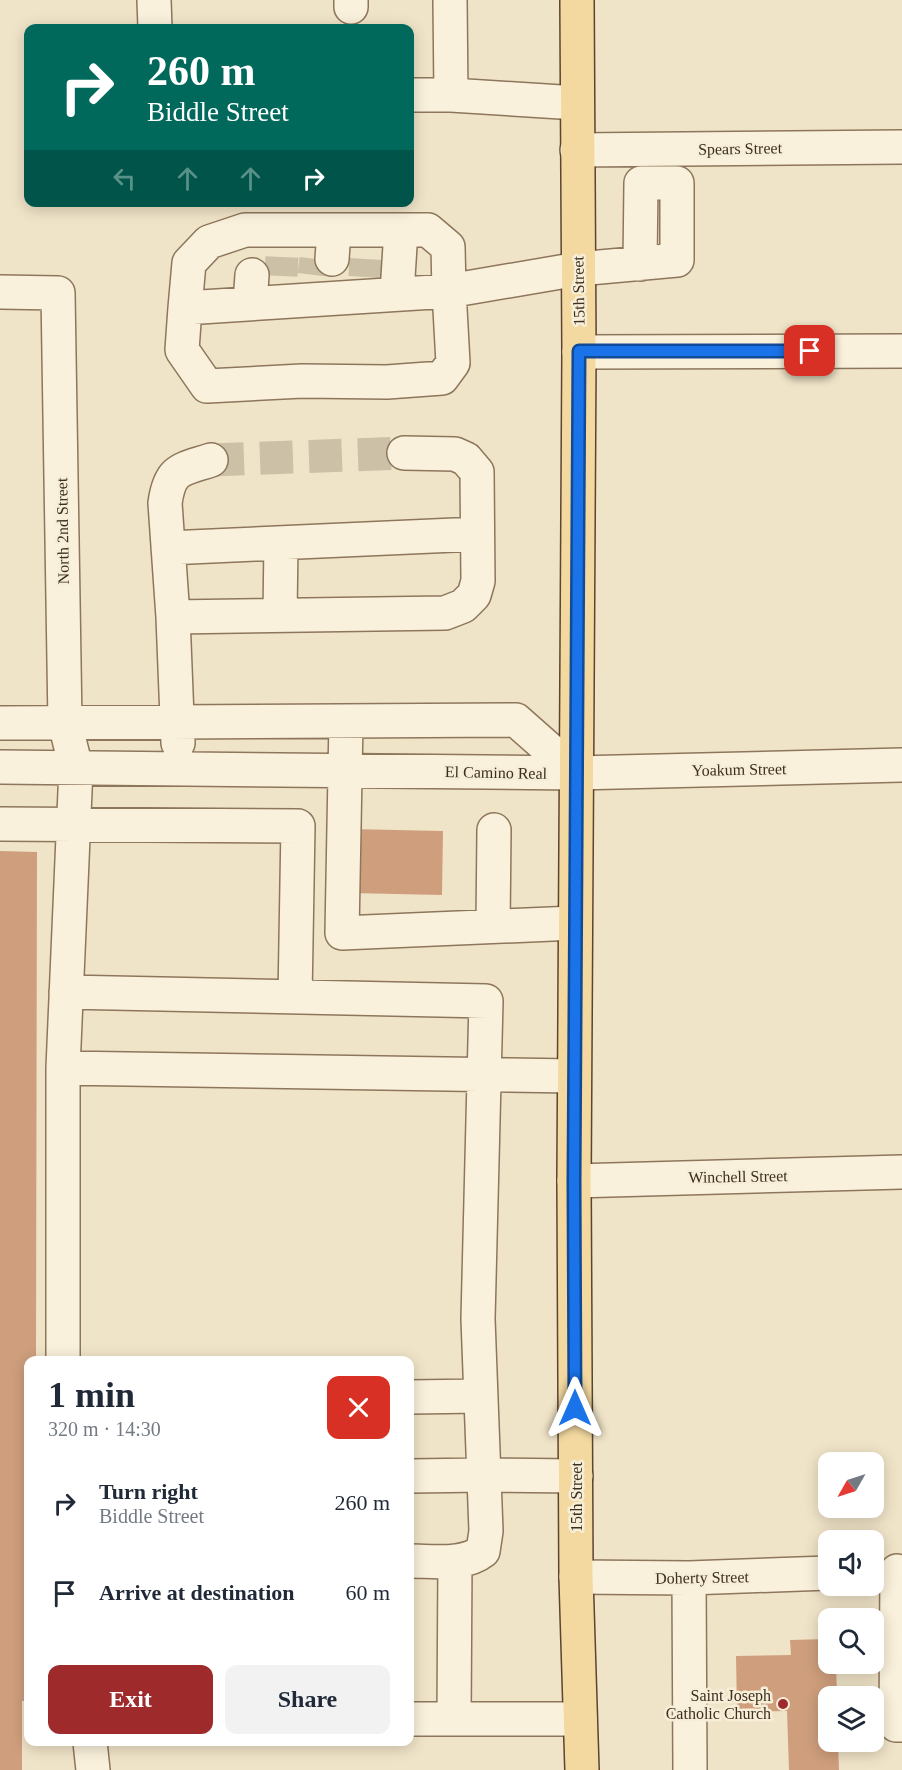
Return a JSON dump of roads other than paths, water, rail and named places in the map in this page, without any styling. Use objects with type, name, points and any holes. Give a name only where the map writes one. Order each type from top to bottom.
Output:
[{"type":"main road","name":"15th Street","points":[[577,0],[579,351],[574,1181],[576,1577],[582,1770]]},
{"type":"street","points":[[154,0],[155,24]]},
{"type":"street","points":[[450,0],[451,95]]},
{"type":"street","points":[[414,95],[451,95],[577,103]]},
{"type":"street","name":"Spears Street","points":[[578,150],[902,147]]},
{"type":"street","points":[[655,149],[656,183]]},
{"type":"street","points":[[185,308],[308,266],[401,230],[428,230],[448,247],[449,291],[453,363],[442,378],[387,382],[302,381],[207,386],[182,350],[185,308],[189,263],[209,242],[245,230],[308,266],[397,293],[449,291],[578,269],[640,264],[677,260],[677,183],[641,183],[640,264]]},
{"type":"street","points":[[397,293],[401,230]]},
{"type":"street","name":"North 2nd Street","points":[[0,292],[58,293],[65,723],[76,768],[63,1068],[63,1356]]},
{"type":"street","points":[[579,351],[902,351]]},
{"type":"street","points":[[173,617],[445,613],[463,606],[474,596],[478,580],[477,472],[466,459],[455,454],[404,453]]},
{"type":"street","points":[[178,769],[173,617],[165,503],[167,486],[176,472],[211,460]]},
{"type":"street","points":[[168,548],[477,534]]},
{"type":"street","points":[[279,615],[281,543]]},
{"type":"street","name":"El Camino Real","points":[[0,723],[516,720],[576,773]]},
{"type":"street","points":[[346,722],[342,933],[575,923]]},
{"type":"street","name":"Yoakum Street","points":[[576,773],[902,765]]},
{"type":"street","name":"El Camino Real","points":[[0,767],[576,773]]},
{"type":"street","points":[[0,824],[298,826],[295,997]]},
{"type":"street","points":[[493,926],[494,830]]},
{"type":"street","points":[[66,992],[486,1001],[478,1319],[486,1531],[483,1551],[475,1557],[455,1561],[414,1560]]},
{"type":"street","points":[[63,1068],[574,1076]]},
{"type":"street","name":"Winchell Street","points":[[574,1181],[902,1172]]},
{"type":"street","points":[[414,1397],[481,1396]]},
{"type":"street","points":[[414,1476],[576,1476]]},
{"type":"street","points":[[454,1719],[455,1561]]},
{"type":"street","points":[[891,1571],[896,1725],[902,1725]]},
{"type":"street","name":"Doherty Street","points":[[576,1577],[689,1578],[818,1573]]},
{"type":"street","points":[[689,1578],[690,1770]]},
{"type":"street","points":[[414,1719],[580,1719]]},
{"type":"street","points":[[90,1746],[93,1770]]},
{"type":"tunnel","points":[[281,276],[282,257]]},
{"type":"tunnel","points":[[314,275],[316,259]]},
{"type":"tunnel","points":[[365,277],[366,259]]},
{"type":"tunnel","points":[[211,460],[404,453]]},
{"type":"place","name":"Saint Joseph Catholic Church","points":[[783,1704]]}]
